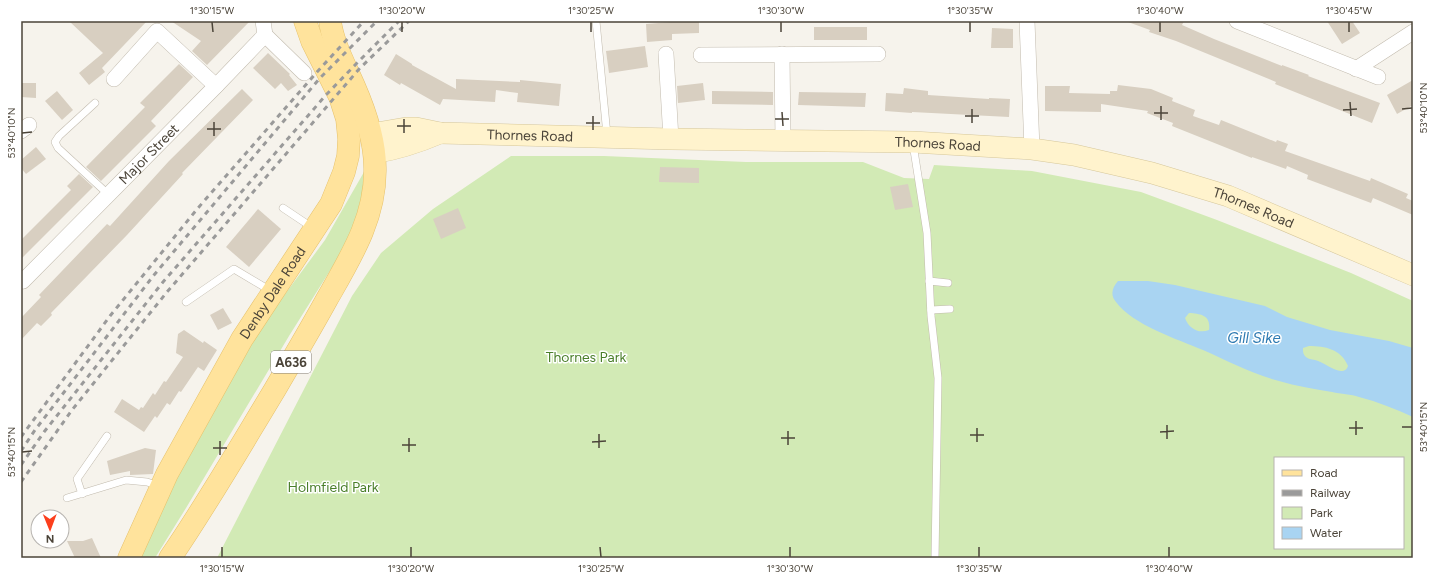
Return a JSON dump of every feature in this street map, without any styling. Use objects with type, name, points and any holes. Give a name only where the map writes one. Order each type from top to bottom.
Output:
[{"type":"main road","name":"A636","points":[[305,21],[312,41],[340,97],[347,119],[365,144]]},
{"type":"main road","name":"A636","points":[[170,558],[196,521],[303,342],[355,250],[369,216],[375,180],[365,144],[359,99],[342,57],[330,21]]},
{"type":"main road","name":"Thornes Road","points":[[365,144],[401,148],[419,142],[440,132],[671,139],[913,142],[1032,149],[1074,155],[1152,173],[1228,196],[1413,275]]},
{"type":"main road","name":"Denby Dale Road","points":[[129,558],[167,474],[242,339],[331,204],[356,180],[365,144]]},
{"type":"street","points":[[1027,21],[1032,149]]},
{"type":"street","points":[[1239,21],[1378,77]]},
{"type":"street","points":[[264,28],[304,73]]},
{"type":"street","name":"Major Street","points":[[22,280],[216,86],[264,28]]},
{"type":"street","points":[[114,79],[157,31],[216,86]]},
{"type":"street","points":[[1356,69],[1413,32]]},
{"type":"street","points":[[666,54],[671,139]]},
{"type":"street","points":[[782,54],[783,141]]},
{"type":"street","points":[[701,55],[878,54]]},
{"type":"lane","points":[[596,21],[607,137]]},
{"type":"lane","points":[[95,103],[59,136],[56,142],[58,148],[108,195]]},
{"type":"lane","points":[[913,142],[927,233],[931,310],[938,378],[935,558]]},
{"type":"lane","points":[[283,208],[314,229]]},
{"type":"lane","points":[[186,302],[234,269],[273,292]]},
{"type":"lane","points":[[929,281],[948,283]]},
{"type":"lane","points":[[931,310],[950,309]]},
{"type":"lane","points":[[82,494],[77,479],[107,436]]},
{"type":"lane","points":[[67,498],[126,480],[147,482],[161,487]]},
{"type":"green space","name":"Thornes Park","points":[[511,156],[604,156],[746,162],[863,162],[904,178],[929,179],[934,165],[1032,171],[1141,192],[1217,220],[1351,273],[1413,301],[1413,558],[217,558],[352,296],[381,253],[433,209]]},
{"type":"green space","points":[[364,172],[365,189],[353,234],[289,336],[155,558],[138,558],[162,504],[257,332],[325,240]]},
{"type":"water","name":"Gill Sike","points":[[1118,281],[1148,281],[1175,285],[1265,306],[1287,317],[1330,330],[1389,341],[1413,348],[1413,417],[1387,406],[1356,396],[1298,386],[1269,378],[1169,336],[1133,318],[1124,310],[1116,302],[1112,294]],"holes":[[[1189,313],[1201,315],[1207,318],[1209,330],[1198,331],[1192,328],[1185,318]],[[1309,346],[1327,348],[1337,352],[1345,360],[1348,366],[1346,370],[1338,371],[1318,361],[1307,358],[1303,352],[1303,348]]]},
{"type":"building","points":[[69,21],[147,21],[102,68],[105,72],[89,85],[79,73],[103,53]]},
{"type":"building","points":[[171,21],[250,21],[207,65],[192,51],[201,41]]},
{"type":"building","points":[[671,21],[699,21],[699,33],[672,34],[672,40],[647,42],[646,24]]},
{"type":"building","points":[[1128,21],[1184,21],[1182,25],[1214,39],[1380,103],[1372,123],[1275,84],[1276,82],[1176,41],[1149,32],[1150,30]]},
{"type":"building","points":[[1327,21],[1352,21],[1360,33],[1342,44]]},
{"type":"building","points":[[814,27],[867,27],[867,40],[814,40]]},
{"type":"building","points":[[992,28],[1013,29],[1013,48],[991,48]]},
{"type":"building","points":[[645,46],[648,67],[609,73],[606,51]]},
{"type":"building","points":[[268,53],[290,74],[289,75],[297,85],[288,91],[281,83],[275,89],[253,68]]},
{"type":"building","points":[[396,54],[412,65],[456,89],[456,79],[520,82],[520,80],[561,84],[559,106],[517,102],[518,93],[496,90],[495,102],[443,99],[440,105],[401,83],[400,85],[384,75]]},
{"type":"building","points":[[179,64],[193,77],[151,121],[156,126],[101,181],[86,167],[145,107],[140,103]]},
{"type":"building","points":[[1413,80],[1413,105],[1397,114],[1387,95]]},
{"type":"building","points":[[21,83],[36,83],[36,98],[21,97]]},
{"type":"building","points":[[703,83],[705,100],[678,103],[677,86]]},
{"type":"building","points":[[1118,85],[1151,89],[1173,98],[1172,101],[1195,110],[1193,116],[1219,125],[1221,120],[1276,142],[1277,140],[1288,144],[1285,151],[1370,181],[1371,178],[1408,194],[1406,198],[1413,201],[1413,215],[1373,198],[1371,203],[1307,179],[1308,175],[1287,166],[1286,169],[1252,158],[1172,126],[1173,123],[1147,113],[1148,111],[1101,104],[1101,112],[1045,111],[1045,86],[1070,86],[1069,93],[1110,94],[1110,91],[1117,91]]},
{"type":"building","points":[[904,88],[928,91],[928,95],[1010,99],[1009,117],[885,111],[886,93],[903,94]]},
{"type":"building","points":[[242,89],[253,100],[182,173],[183,174],[127,235],[51,313],[52,315],[41,326],[37,323],[21,340],[21,318],[41,297],[39,295],[107,224],[110,226],[169,161]]},
{"type":"building","points":[[57,91],[73,110],[62,120],[45,101]]},
{"type":"building","points":[[712,91],[773,92],[773,105],[712,104]]},
{"type":"building","points":[[799,92],[866,93],[865,107],[798,105]]},
{"type":"building","points":[[36,147],[46,159],[26,174],[21,168],[21,160]]},
{"type":"building","points":[[660,167],[699,168],[699,183],[659,182]]},
{"type":"building","points":[[79,174],[93,187],[21,259],[21,240],[71,190],[67,186]]},
{"type":"building","points":[[908,184],[913,207],[895,210],[890,187]]},
{"type":"building","points":[[458,208],[466,228],[441,239],[433,219]]},
{"type":"building","points":[[258,209],[281,229],[249,267],[226,247]]},
{"type":"building","points":[[223,308],[232,323],[218,330],[210,315]]},
{"type":"building","points":[[184,330],[203,343],[204,341],[217,350],[204,371],[198,367],[181,392],[179,391],[170,405],[167,403],[157,418],[155,416],[144,432],[114,412],[122,399],[139,410],[141,407],[143,408],[153,393],[155,395],[183,357],[176,353],[178,334]]},
{"type":"building","points":[[145,448],[156,450],[153,474],[130,475],[130,471],[110,475],[107,461]]},
{"type":"building","points":[[92,538],[101,558],[75,558],[70,547],[70,541],[83,541]]},
{"type":"railway","points":[[21,437],[110,316],[198,208],[317,72],[364,21]]},
{"type":"railway","points":[[21,451],[35,430],[154,275],[320,78],[377,21]]},
{"type":"railway","points":[[21,465],[44,432],[163,282],[326,95],[399,21]]},
{"type":"railway","points":[[21,482],[72,410],[167,292],[360,68],[409,21]]},
{"type":"park label","name":"Holmfield Park","points":[[333,487]]}]
